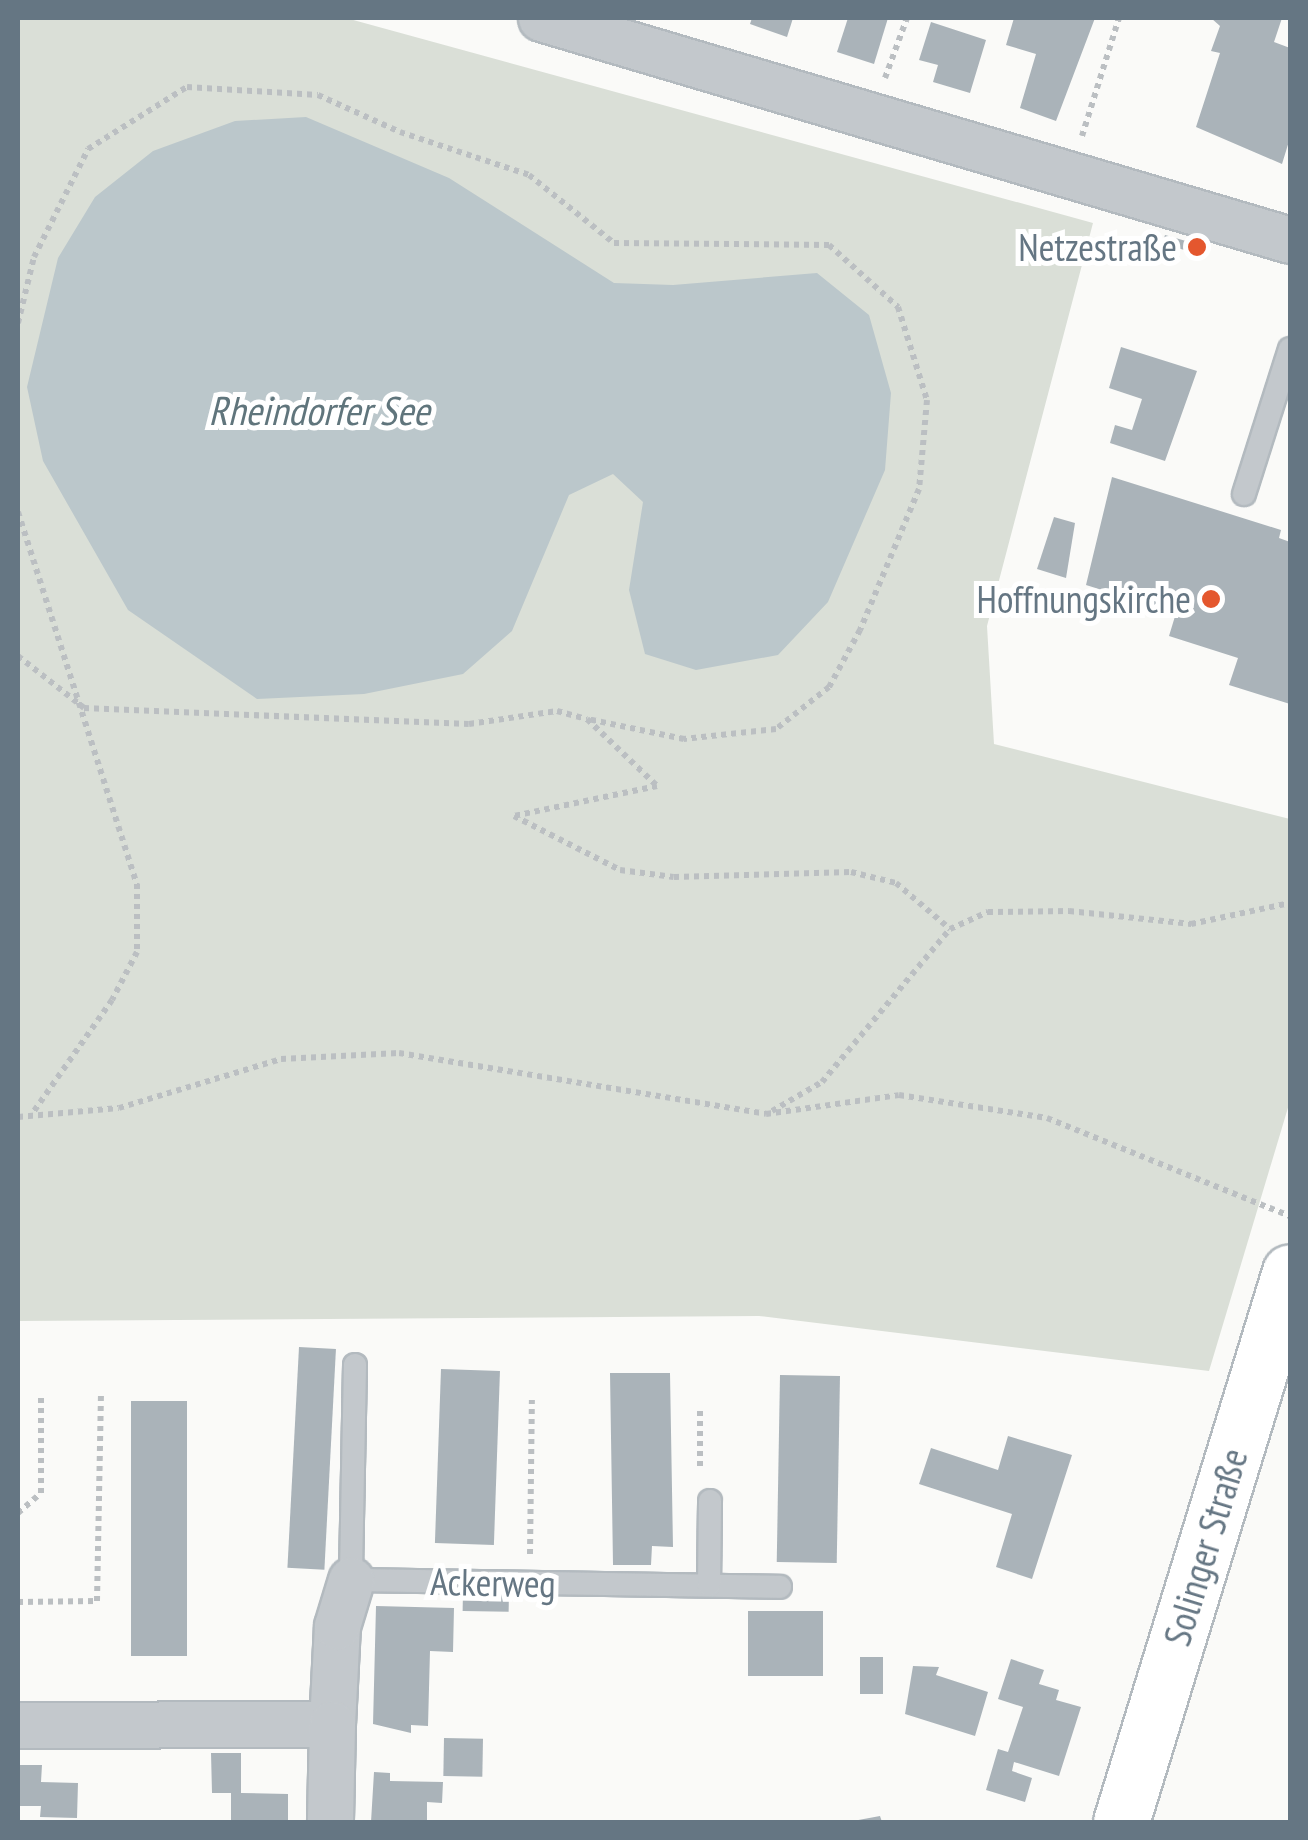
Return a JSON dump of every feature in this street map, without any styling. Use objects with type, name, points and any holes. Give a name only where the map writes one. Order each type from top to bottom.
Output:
[{"type":"main road","name":"Solinger Straße","points":[[1121,1822],[1278,1359],[1290,1272]]},
{"type":"street","points":[[542,18],[1290,240]]},
{"type":"street","points":[[330,1822],[337,1626],[350,1580]]},
{"type":"street","points":[[18,1725],[332,1724]]},
{"type":"lane","points":[[1244,494],[1290,349]]},
{"type":"lane","points":[[350,1580],[355,1364]]},
{"type":"lane","points":[[709,1585],[710,1500]]},
{"type":"lane","name":"Ackerweg","points":[[350,1580],[780,1586]]},
{"type":"path","points":[[872,113],[907,18]]},
{"type":"path","points":[[1071,173],[1119,18]]},
{"type":"path","points":[[18,323],[20,302],[34,257],[88,148],[187,87],[318,95],[400,132],[528,175],[614,243],[829,245],[898,306],[926,400],[919,489],[860,630],[829,687],[776,730],[684,739],[557,710],[469,724],[84,708],[18,656]]},
{"type":"path","points":[[18,512],[84,708],[137,884],[137,952],[112,1000],[31,1116]]},
{"type":"path","points":[[587,718],[657,786],[514,816],[620,870],[674,876],[851,872],[896,883],[950,928]]},
{"type":"path","points":[[766,1114],[822,1082],[950,928],[988,912],[1068,911],[1191,924],[1290,903]]},
{"type":"path","points":[[18,1117],[119,1108],[281,1059],[400,1053],[766,1114],[899,1095],[1047,1118],[1290,1216]]},
{"type":"path","points":[[18,1513],[41,1492],[40,1393]]},
{"type":"path","points":[[18,1602],[97,1600],[101,1395]]},
{"type":"path","points":[[530,1582],[532,1400]]},
{"type":"path","points":[[700,1411],[700,1501],[710,1500]]},
{"type":"shaded area","points":[[346,18],[1093,223],[987,626],[994,744],[1290,819],[1290,1101],[1209,1371],[759,1316],[18,1321],[18,19]]},
{"type":"water","name":"Rheindorfer See","points":[[306,117],[449,178],[614,283],[673,285],[817,273],[869,315],[891,393],[885,470],[828,602],[778,655],[696,670],[645,654],[629,590],[643,502],[613,474],[569,495],[512,631],[463,674],[364,694],[257,699],[128,610],[43,461],[27,387],[58,258],[95,197],[153,151],[235,121]]},
{"type":"building","points":[[752,18],[793,18],[787,37],[750,24]]},
{"type":"building","points":[[848,18],[888,18],[874,64],[837,52]]},
{"type":"building","points":[[1014,18],[1095,18],[1056,121],[1020,108],[1036,54],[1006,45]]},
{"type":"building","points":[[1211,18],[1282,18],[1274,42],[1290,48],[1290,138],[1282,164],[1196,127],[1220,53],[1211,51],[1220,26]]},
{"type":"building","points":[[931,22],[986,40],[970,93],[933,82],[938,65],[919,60]]},
{"type":"building","points":[[1165,235],[1193,243],[1190,252],[1163,244]]},
{"type":"building","points":[[1121,347],[1197,371],[1165,461],[1110,443],[1115,425],[1132,430],[1142,399],[1109,388]]},
{"type":"building","name":"Hoffnungskirche","points":[[1112,477],[1281,530],[1279,538],[1290,542],[1290,704],[1229,685],[1238,658],[1169,636],[1176,613],[1086,585]]},
{"type":"building","points":[[1054,517],[1075,523],[1066,578],[1037,569]]},
{"type":"building","points":[[299,1347],[336,1349],[324,1570],[287,1568]]},
{"type":"building","points":[[441,1369],[500,1371],[494,1545],[435,1543]]},
{"type":"building","points":[[610,1373],[670,1373],[673,1547],[652,1546],[651,1565],[613,1565]]},
{"type":"building","points":[[780,1375],[840,1376],[837,1563],[777,1562]]},
{"type":"building","points":[[131,1401],[187,1401],[187,1656],[131,1656]]},
{"type":"building","points":[[1008,1436],[1072,1455],[1032,1579],[996,1567],[1012,1514],[919,1484],[931,1448],[998,1470]]},
{"type":"building","points":[[463,1590],[509,1591],[509,1612],[463,1611]]},
{"type":"building","points":[[376,1606],[454,1608],[453,1652],[430,1651],[428,1726],[411,1725],[411,1733],[373,1724]]},
{"type":"building","points":[[748,1611],[823,1611],[823,1676],[748,1676]]},
{"type":"building","points":[[860,1657],[883,1657],[883,1694],[860,1694]]},
{"type":"building","points":[[1011,1659],[1044,1670],[1039,1684],[1059,1690],[1056,1700],[1081,1707],[1059,1776],[1014,1762],[1012,1771],[1032,1778],[1025,1802],[986,1790],[998,1749],[1008,1752],[1023,1707],[998,1699]]},
{"type":"building","points":[[913,1666],[939,1667],[936,1675],[988,1692],[975,1736],[905,1714]]},
{"type":"building","points":[[444,1738],[483,1739],[482,1777],[443,1776]]},
{"type":"building","points":[[211,1753],[241,1753],[241,1793],[288,1794],[288,1822],[231,1822],[231,1793],[212,1793]]},
{"type":"building","points":[[18,1765],[42,1765],[41,1782],[78,1783],[77,1818],[40,1817],[41,1806],[18,1806]]},
{"type":"building","points":[[374,1772],[390,1773],[390,1781],[443,1782],[442,1803],[427,1802],[427,1822],[371,1822]]},
{"type":"building","points":[[880,1816],[882,1822],[853,1821]]},
{"type":"place","name":"Netzestraße","points":[[1197,247]]},
{"type":"place","name":"Hoffnungskirche","points":[[1211,599]]}]
